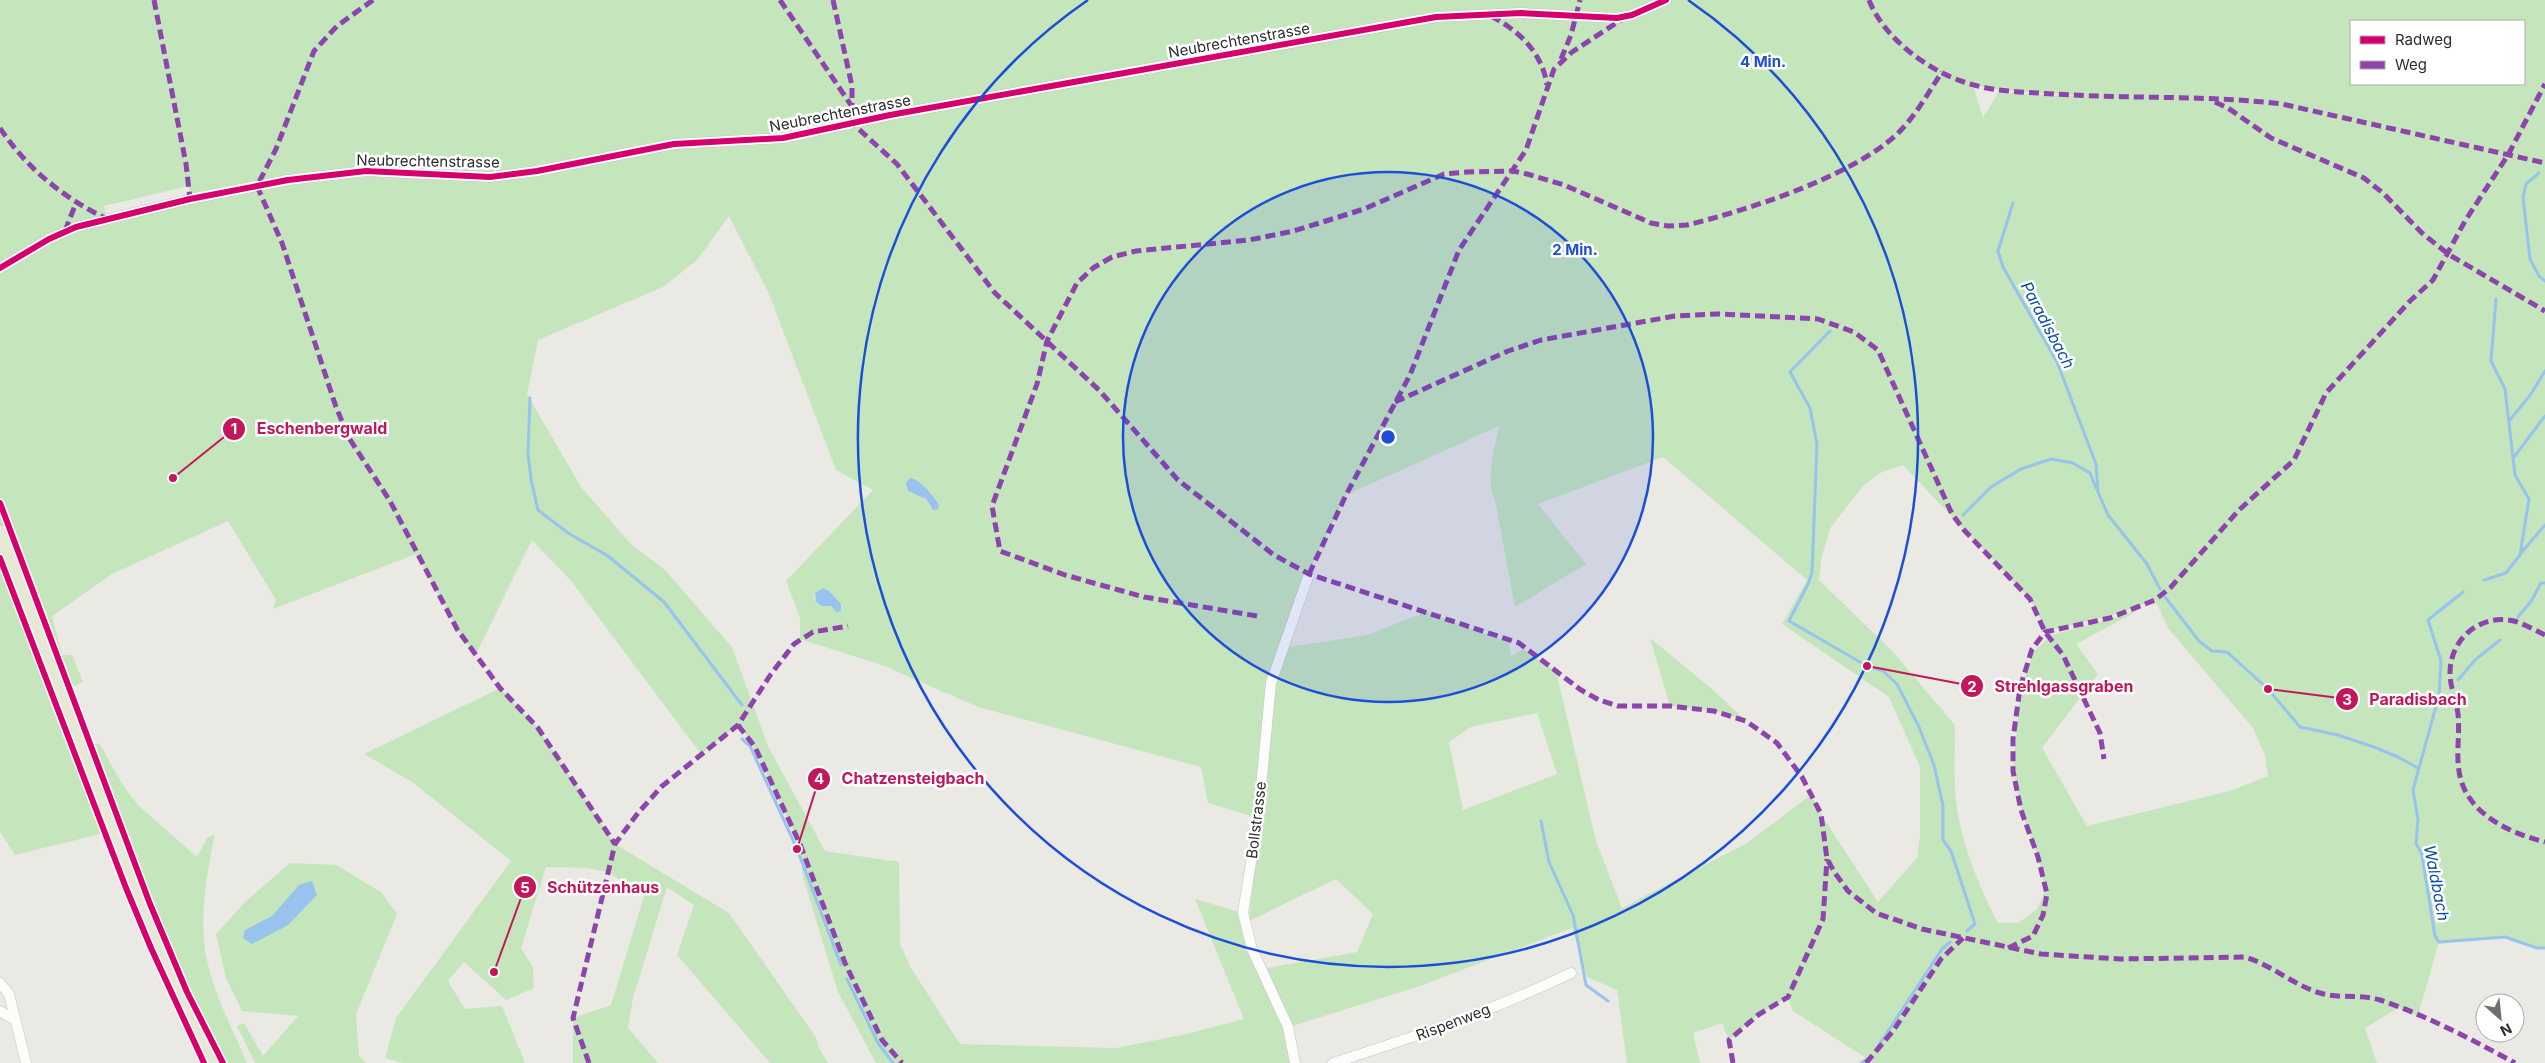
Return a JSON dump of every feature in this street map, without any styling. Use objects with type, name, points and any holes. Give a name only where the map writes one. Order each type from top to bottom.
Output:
[{"type":"main road","points":[[0,533],[137,894],[180,996],[213,1063]]},
{"type":"street","name":"Neubrechtenstrasse","points":[[0,268],[49,239],[76,227],[190,199],[296,178],[383,171],[476,177],[505,176],[674,144],[794,137],[900,113],[1436,17],[1505,13],[1609,19],[1625,17],[1666,0]]},
{"type":"street","name":"Bollstrasse","points":[[1295,1063],[1288,1027],[1252,949],[1243,914],[1258,818],[1271,683],[1309,574]]},
{"type":"street","name":"Rispenweg","points":[[1333,1063],[1410,1039],[1571,973]]},
{"type":"street","points":[[0,983],[9,994],[26,1063]]},
{"type":"street","points":[[0,1011],[15,1020]]},
{"type":"green space","points":[[0,0],[2545,0],[2545,948],[2537,948],[2505,937],[2439,942],[2418,1016],[2398,1008],[2365,1028],[2377,1063],[1866,1063],[1869,1060],[1793,1011],[1788,997],[1758,1015],[1729,1040],[1722,1023],[1693,1033],[1700,1063],[1627,1063],[1617,990],[1587,977],[1572,928],[1417,987],[1289,1027],[1267,968],[1357,952],[1373,914],[1336,879],[1249,921],[1258,818],[1208,803],[1201,767],[978,707],[882,665],[800,639],[800,618],[786,581],[873,490],[836,470],[769,294],[729,216],[697,260],[663,287],[538,340],[527,394],[581,487],[631,544],[665,570],[732,647],[768,746],[825,851],[899,862],[900,943],[911,968],[960,1044],[1116,1048],[1182,1035],[1244,1019],[1195,899],[1243,913],[1295,1063],[876,1063],[838,992],[803,877],[800,844],[749,738],[738,725],[701,754],[572,582],[532,540],[475,656],[457,629],[416,554],[273,609],[276,600],[228,521],[112,574],[52,616],[62,655],[72,655],[83,682],[61,692],[83,749],[99,743],[124,787],[139,806],[197,857],[207,838],[215,834],[204,910],[203,925],[206,955],[218,997],[247,1063],[223,1063],[150,904],[121,829],[15,855],[0,832]],"holes":[[[1973,85],[1999,90],[2095,97],[1998,93],[1983,118]],[[189,186],[190,199],[107,218],[104,206]],[[1499,426],[1493,453],[1491,484],[1515,607],[1586,564],[1538,504],[1663,457],[1807,580],[1782,624],[1889,697],[1920,767],[1920,836],[1917,858],[1878,902],[1821,814],[1811,795],[1747,843],[1622,908],[1596,841],[1556,671],[1523,649],[1511,656],[1509,643],[1426,612],[1367,635],[1282,648],[1313,563],[1346,495]],[[1903,465],[2030,599],[2047,631],[2116,614],[2155,600],[2168,628],[2253,728],[2265,755],[2268,776],[2233,790],[2087,826],[2042,748],[2098,674],[2076,644],[2136,612],[2052,635],[2034,651],[2021,688],[2013,769],[2021,810],[2038,857],[2045,891],[2037,909],[2018,923],[1998,923],[1976,876],[1960,825],[1955,791],[1955,725],[1892,651],[1819,580],[1822,555],[1831,527],[1864,485],[1882,472]],[[913,478],[930,492],[940,506],[930,507],[926,499],[910,492],[906,483]],[[829,591],[842,607],[836,612],[831,606],[817,604],[814,598],[815,593]],[[1537,713],[1557,774],[1463,810],[1449,742],[1471,727]]]},
{"type":"green space","points":[[1650,638],[1711,688],[1746,721],[1714,711],[1670,706]]},
{"type":"green space","points":[[500,688],[538,728],[615,844],[729,913],[815,1036],[820,1050],[828,1063],[770,1063],[677,955],[694,905],[667,887],[633,998],[628,1028],[658,1063],[573,1063],[573,1018],[611,1005],[644,896],[608,872],[587,868],[546,867],[521,948],[533,967],[534,988],[506,1000],[464,962],[448,981],[465,1009],[502,1006],[525,1063],[403,1063],[385,1058],[396,1018],[511,861],[412,782],[364,754]]},
{"type":"green space","points":[[290,863],[336,865],[381,892],[397,914],[356,1014],[359,1056],[367,1063],[255,1063],[237,1026],[244,1023],[263,1056],[298,1016],[242,1011],[226,978],[216,934],[244,903]]},
{"type":"water","points":[[910,478],[922,484],[939,505],[938,509],[933,510],[926,499],[908,491],[906,483]]},
{"type":"water","points":[[823,588],[829,591],[841,604],[841,611],[836,612],[831,606],[822,606],[816,602],[815,593]]},
{"type":"water","points":[[312,881],[317,895],[288,925],[252,944],[243,938],[245,930],[272,916],[299,885]]},
{"type":"waterway","name":"Waldbach","points":[[2539,173],[2526,184],[2523,197],[2530,259],[2539,276],[2545,281]]},
{"type":"waterway","name":"Paradisbach","points":[[2013,203],[1998,251],[2003,267],[2057,362],[2096,464],[2098,492],[2108,515],[2147,564],[2160,589]]},
{"type":"waterway","points":[[2484,580],[2506,573],[2520,555],[2529,499],[2515,475],[2505,389],[2491,361],[2496,299]]},
{"type":"waterway","points":[[1830,331],[1790,372],[1810,408],[1817,444],[1812,572],[1809,582],[1789,621],[1867,666],[1883,671],[1897,684],[1919,727],[1934,765],[1943,806],[1943,840],[1951,851],[1975,924],[1967,931]]},
{"type":"waterway","points":[[2509,421],[2531,394],[2545,371]]},
{"type":"waterway","points":[[530,398],[528,453],[531,479],[538,510],[568,533],[608,556],[664,602],[742,705]]},
{"type":"waterway","points":[[2514,457],[2545,416]]},
{"type":"waterway","points":[[1963,515],[1991,487],[2021,469],[2051,459],[2073,463],[2090,473],[2096,488]]},
{"type":"waterway","points":[[2521,553],[2545,525]]},
{"type":"waterway","name":"Waldbach","points":[[2518,617],[2532,600],[2541,583],[2545,583]]},
{"type":"waterway","name":"Waldbach","points":[[2463,592],[2428,620],[2441,661],[2439,695],[2413,790],[2418,819],[2416,843],[2422,855],[2435,936],[2439,942],[2505,937],[2537,948],[2545,948]]},
{"type":"waterway","name":"Paradisbach","points":[[2165,597],[2199,641],[2212,651],[2227,652],[2268,689],[2300,727],[2338,735],[2374,747],[2418,768]]},
{"type":"waterway","name":"Waldbach","points":[[2458,680],[2475,660],[2500,640]]},
{"type":"waterway","points":[[742,739],[750,746],[797,849],[841,965]]},
{"type":"waterway","points":[[1541,821],[1549,862],[1573,915],[1586,985],[1608,1001]]},
{"type":"waterway","points":[[1877,1048],[1942,949],[1950,942]]},
{"type":"waterway","points":[[847,979],[878,1043],[893,1063]]},
{"type":"waterway","points":[[1861,1063],[1867,1059]]},
{"type":"marked path","points":[[154,0],[186,164],[190,199]]},
{"type":"marked path","points":[[373,0],[337,26],[314,51],[276,149],[257,186],[282,243],[336,407],[349,438],[390,501],[457,629],[500,688],[538,728],[615,844]]},
{"type":"marked path","points":[[780,0],[853,108]]},
{"type":"marked path","points":[[833,0],[852,86],[852,123],[897,164],[995,293],[1099,390],[1178,480],[1274,555],[1309,574],[1519,643],[1581,690],[1599,700],[1618,706],[1670,706],[1714,711],[1746,721],[1777,743],[1802,777],[1821,814],[1827,859],[1848,891],[1876,913],[1922,929],[2041,954],[2120,959],[2245,957],[2320,993],[2335,996],[2373,998],[2397,1006],[2449,1028],[2515,1063]]},
{"type":"marked path","points":[[1561,59],[1571,35],[1580,0]]},
{"type":"marked path","points":[[1869,0],[1876,14],[1895,39],[1921,61],[1950,77],[1975,85],[1997,90],[2031,93],[2225,99],[2282,104],[2545,163]]},
{"type":"marked path","points":[[1491,16],[1511,28],[1528,44],[1540,62],[1547,85]]},
{"type":"marked path","points":[[1309,574],[1346,495],[1410,375],[1459,250],[1526,150],[1554,69],[1572,52],[1621,20]]},
{"type":"marked path","points":[[1257,616],[1144,597],[1065,575],[1000,551],[992,506],[1037,384],[1047,341],[1077,283],[1093,268],[1112,257],[1136,251],[1249,240],[1294,231],[1364,209],[1444,174],[1467,172],[1513,171],[1527,174],[1564,185],[1651,223],[1668,226],[1687,225],[1712,219],[1798,190],[1826,178],[1877,150],[1897,134],[1910,120],[1942,72]]},
{"type":"marked path","points":[[2008,948],[2033,936],[2043,915],[2047,894],[2038,857],[2021,810],[2013,771],[2013,739],[2020,688],[2032,649],[2045,632],[2110,618],[2155,600],[2171,587],[2239,510],[2294,460],[2326,393],[2410,301],[2433,280],[2465,221],[2508,155],[2545,84]]},
{"type":"marked path","points":[[2215,102],[2228,108],[2271,138],[2364,178],[2383,193],[2422,233],[2448,254],[2545,311]]},
{"type":"marked path","points":[[0,128],[22,157],[48,181],[76,202],[107,219]]},
{"type":"marked path","points":[[65,231],[76,203]]},
{"type":"marked path","points":[[1395,402],[1508,351],[1541,340],[1675,316],[1718,314],[1818,319],[1854,332],[1878,350],[1952,514],[1964,530],[2030,599],[2045,632],[2063,655],[2100,733],[2104,759]]},
{"type":"marked path","points":[[2545,635],[2514,621],[2490,621],[2479,625],[2461,639],[2451,661],[2450,673],[2458,714],[2459,771],[2463,786],[2470,799],[2479,810],[2504,827],[2545,842]]},
{"type":"marked path","points":[[589,1063],[573,1018],[615,844],[638,813],[661,787],[738,725],[771,674],[794,644],[813,632],[848,626]]},
{"type":"marked path","points":[[738,725],[755,747],[800,844],[845,963],[882,1040],[902,1063]]},
{"type":"marked path","points":[[1733,1063],[1729,1040],[1758,1015],[1788,997],[1823,919],[1827,859]]},
{"type":"marked path","points":[[1866,1063],[1893,1031],[1941,959],[1963,938]]},
{"type":"cycle path","points":[[0,268],[49,239],[76,227],[190,199],[288,180],[366,171],[490,177],[537,171],[674,144],[783,138],[890,115],[1436,17],[1521,13],[1617,18],[1632,15],[1666,0]]},
{"type":"cycle path","points":[[0,503],[150,904],[187,992],[223,1063]]},
{"type":"cycle path","points":[[0,558],[126,888],[151,948],[204,1063]]},
{"type":"place","name":"Eschenbergwald","points":[[173,478]]},
{"type":"place","name":"Strehlgassgraben","points":[[1867,666]]},
{"type":"place","name":"Paradisbach","points":[[2268,689]]},
{"type":"place","name":"Chatzensteigbach","points":[[797,849]]},
{"type":"place","name":"Schützenhaus","points":[[494,972]]}]
